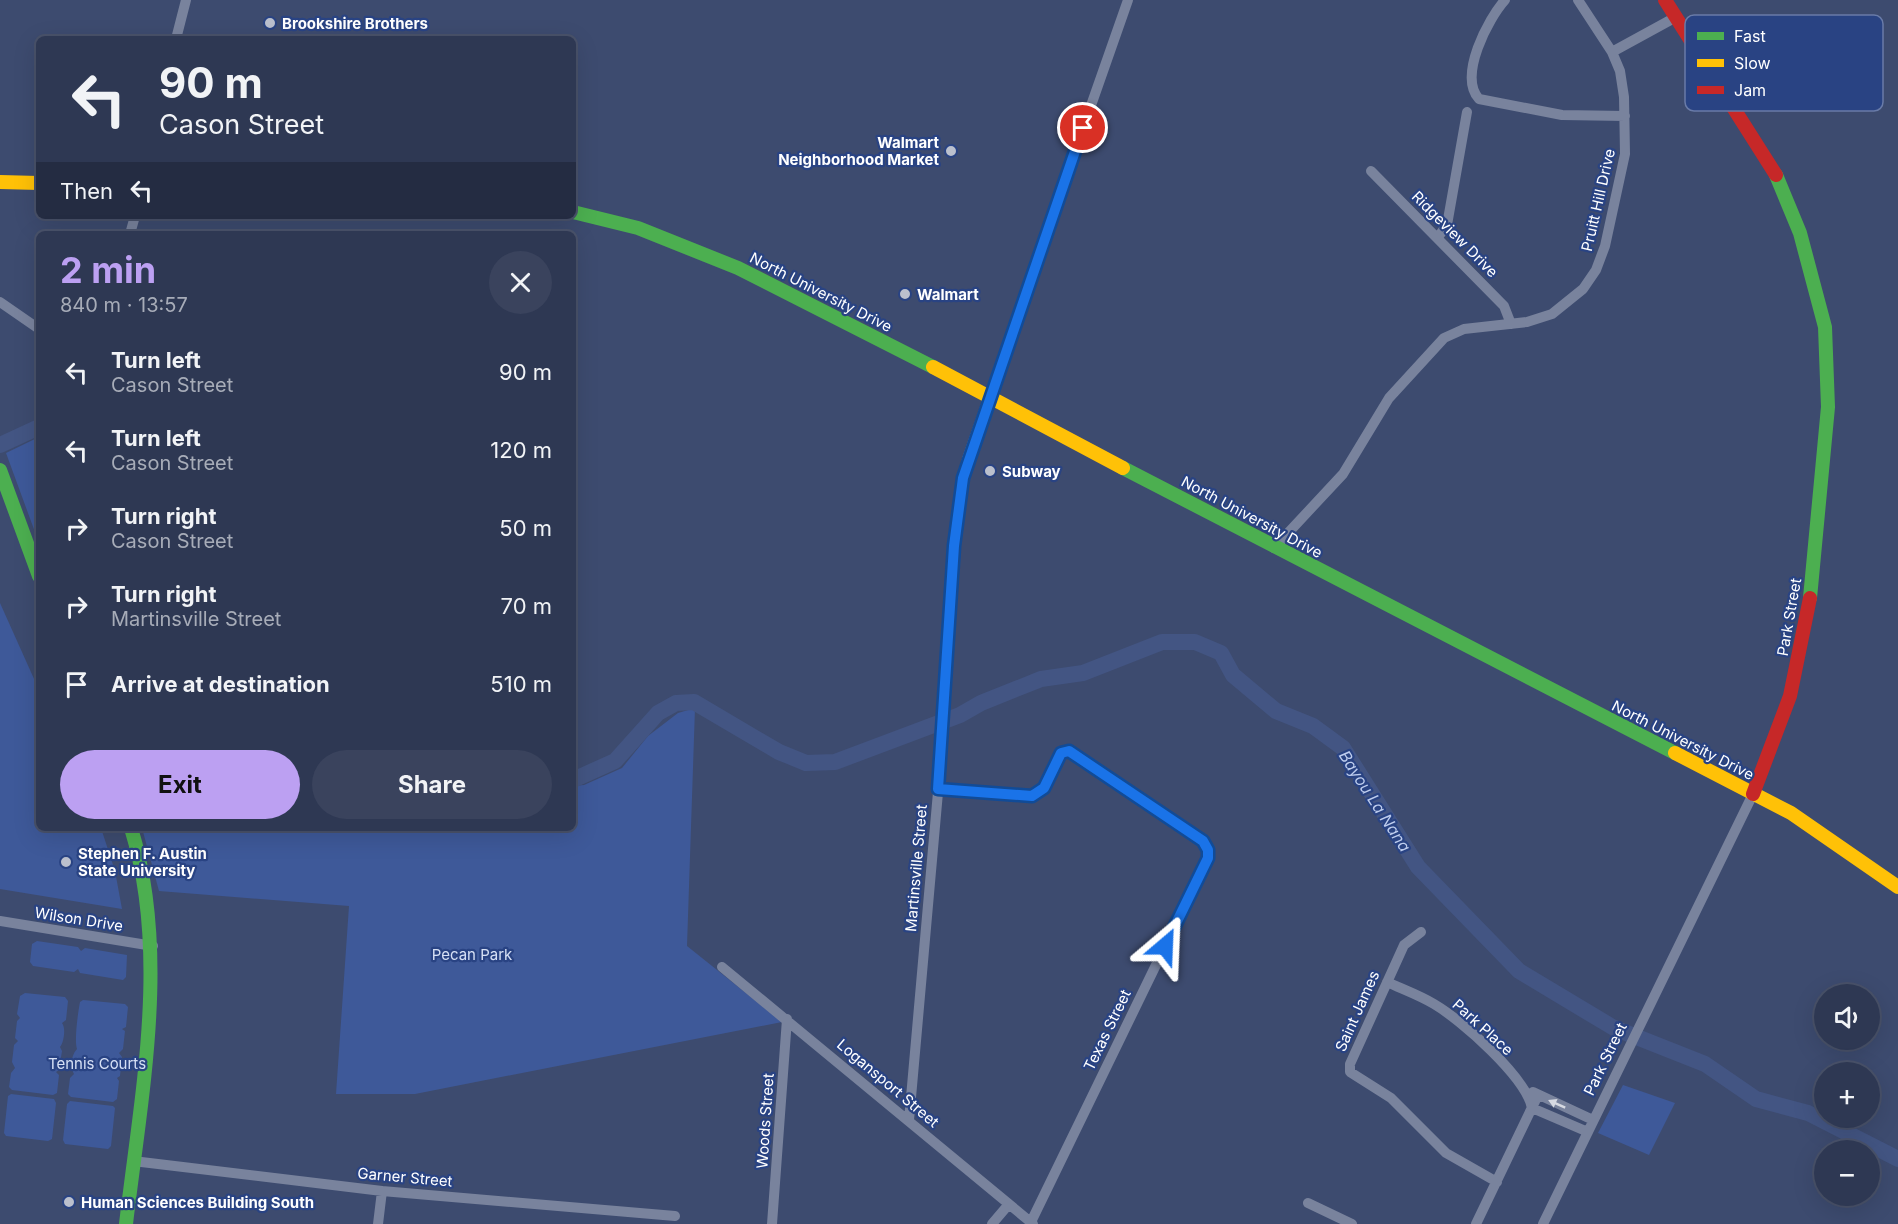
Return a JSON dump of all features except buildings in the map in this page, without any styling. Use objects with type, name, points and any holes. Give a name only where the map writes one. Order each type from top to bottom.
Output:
[{"type":"main road","name":"Park Street","points":[[1665,0],[1685,31]]},
{"type":"main road","name":"Park Street","points":[[1735,111],[1776,175],[1800,233],[1825,327],[1828,407],[1810,597],[1790,696],[1753,794]]},
{"type":"main road","points":[[0,182],[36,183]]},
{"type":"main road","name":"North University Drive","points":[[576,213],[638,228],[710,255],[989,397],[1274,548],[1791,813],[1898,887]]},
{"type":"main road","points":[[0,470],[36,568]]},
{"type":"main road","points":[[126,1224],[150,999],[153,946],[148,893],[132,831]]},
{"type":"street","points":[[177,36],[186,0]]},
{"type":"street","name":"Martinsville Street","points":[[909,1120],[942,747],[959,496],[967,459],[1128,0]]},
{"type":"street","points":[[1505,0],[1487,26],[1476,57],[1471,83],[1479,99],[1562,115],[1625,116]]},
{"type":"street","name":"Pruitt Hill Drive","points":[[1274,548],[1343,474],[1389,398],[1444,338],[1464,329],[1538,320],[1552,314],[1583,289],[1596,270],[1605,246],[1623,168],[1626,142],[1623,83],[1612,52],[1578,0]]},
{"type":"street","points":[[1612,52],[1676,17]]},
{"type":"street","points":[[1438,237],[1447,225],[1467,112]]},
{"type":"street","name":"Ridgeview Drive","points":[[1371,171],[1504,306],[1511,324]]},
{"type":"street","points":[[0,303],[36,327]]},
{"type":"street","name":"Texas Street","points":[[938,789],[1032,796],[1044,788],[1061,753],[1069,751],[1203,841],[1208,850],[1208,858],[1032,1223]]},
{"type":"street","name":"Park Street","points":[[1544,1224],[1753,794]]},
{"type":"street","name":"Wilson Drive","points":[[0,921],[153,946]]},
{"type":"street","name":"Saint James","points":[[1421,932],[1404,945],[1350,1064],[1350,1072],[1391,1098],[1446,1153],[1497,1182]]},
{"type":"street","name":"Logansport Street","points":[[722,967],[1032,1223]]},
{"type":"street","name":"Park Place","points":[[1387,982],[1432,1003],[1451,1016],[1473,1034],[1522,1085],[1538,1095],[1593,1120]]},
{"type":"street","name":"Woods Street","points":[[772,1224],[787,1019]]},
{"type":"street","name":"Park Place","points":[[1522,1085],[1532,1108]]},
{"type":"street","points":[[1476,1224],[1538,1095]]},
{"type":"street","points":[[1532,1108],[1588,1132]]},
{"type":"street","name":"Garner Street","points":[[134,1161],[382,1191],[675,1216]]},
{"type":"street","points":[[378,1224],[382,1191]]},
{"type":"street","points":[[1308,1203],[1352,1224]]},
{"type":"street","points":[[992,1224],[1009,1204]]},
{"type":"green space","points":[[36,438],[36,535],[6,453]]},
{"type":"green space","points":[[0,603],[36,683],[36,831],[102,831],[115,871],[122,909],[0,889]]},
{"type":"green space","name":"Pecan Park","points":[[695,708],[687,946],[782,1022],[415,1094],[336,1094],[349,906],[159,891],[143,831],[576,831],[576,786],[584,785],[622,768],[648,736],[678,713]]},
{"type":"green space","points":[[37,941],[78,947],[81,951],[85,948],[127,955],[126,977],[123,980],[80,973],[78,969],[74,972],[33,966],[30,962],[32,944]]},
{"type":"green space","name":"Tennis Courts","points":[[25,993],[65,997],[68,1001],[66,1020],[62,1023],[64,1035],[60,1047],[62,1051],[59,1070],[56,1072],[59,1075],[57,1093],[53,1095],[12,1090],[9,1087],[11,1073],[15,1068],[12,1062],[14,1045],[18,1041],[15,1038],[17,1021],[20,1018],[17,1014],[20,996]]},
{"type":"green space","name":"Tennis Courts","points":[[83,1000],[125,1004],[128,1007],[126,1027],[122,1029],[125,1031],[123,1049],[119,1053],[122,1057],[120,1076],[117,1078],[119,1081],[117,1099],[113,1102],[71,1097],[68,1094],[70,1078],[74,1074],[73,1054],[77,1049],[77,1019],[80,1002]]},
{"type":"green space","points":[[1623,1085],[1675,1103],[1649,1155],[1598,1133]]},
{"type":"green space","name":"Tennis Courts","points":[[11,1094],[54,1099],[56,1103],[52,1139],[48,1141],[6,1136],[4,1133],[8,1096]]},
{"type":"green space","name":"Tennis Courts","points":[[70,1101],[115,1108],[111,1146],[108,1149],[65,1144],[63,1140],[67,1104]]},
{"type":"waterway","name":"Bayou La Nana","points":[[0,445],[36,428]]},
{"type":"waterway","name":"Bayou La Nana","points":[[576,779],[615,761],[658,713],[676,703],[694,702],[779,752],[806,763],[835,762],[960,715],[981,703],[1041,679],[1083,673],[1162,642],[1195,642],[1221,653],[1233,675],[1276,711],[1313,726],[1343,748],[1418,867],[1519,971],[1614,1028],[1705,1064],[1756,1099],[1808,1113],[1898,1159]]},
{"type":"traffic: fast","points":[[1776,175],[1800,233],[1825,327],[1828,407],[1810,598]]},
{"type":"traffic: fast","points":[[576,213],[638,228],[738,268],[933,367]]},
{"type":"traffic: fast","points":[[1123,468],[1675,753]]},
{"type":"traffic: fast","points":[[0,470],[36,568]]},
{"type":"traffic: fast","points":[[126,1224],[144,1075],[151,975],[149,925],[143,876],[132,831]]},
{"type":"traffic: slow","points":[[0,182],[36,183]]},
{"type":"traffic: slow","points":[[933,367],[1123,468]]},
{"type":"traffic: slow","points":[[1675,753],[1791,813],[1898,887]]},
{"type":"traffic: jam","points":[[1665,0],[1685,32]]},
{"type":"traffic: jam","points":[[1735,111],[1776,175]]},
{"type":"traffic: jam","points":[[1753,794],[1790,696],[1810,598]]},
{"type":"place","name":"Brookshire Brothers","points":[[270,23]]},
{"type":"place","name":"Walmart Neighborhood Market","points":[[951,151]]},
{"type":"place","name":"Walmart","points":[[905,294]]},
{"type":"place","name":"Subway","points":[[990,471]]},
{"type":"place","name":"Stephen F. Austin State University","points":[[66,862]]},
{"type":"place","name":"Human Sciences Building South","points":[[69,1202]]},
{"type":"route","points":[[1083,128],[967,459],[959,496],[954,546],[938,789],[1032,796],[1042,791],[1061,753],[1069,751],[1203,841],[1208,850],[1208,858],[1165,946]]}]
